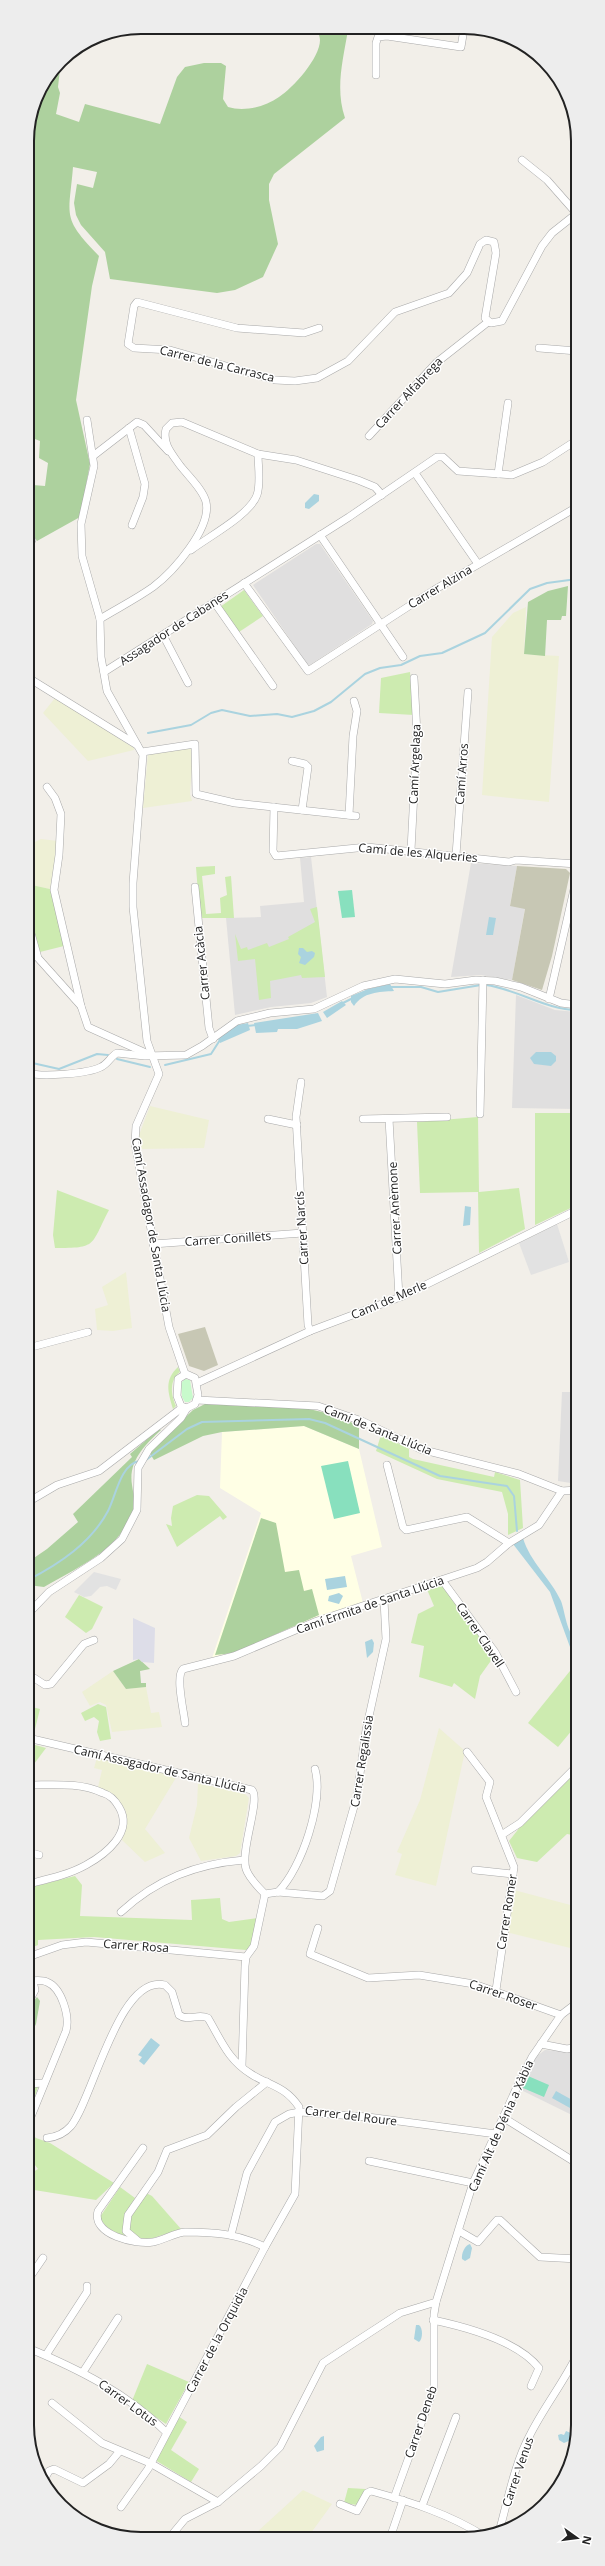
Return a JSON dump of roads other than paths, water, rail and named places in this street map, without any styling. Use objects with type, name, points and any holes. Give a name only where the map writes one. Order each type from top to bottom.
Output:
[{"type":"street","points":[[376,74],[376,43],[378,37],[387,36],[461,47],[463,34]]},
{"type":"street","points":[[522,160],[547,180],[571,207]]},
{"type":"street","points":[[488,322],[496,323],[505,318],[542,246],[552,233],[571,219]]},
{"type":"street","name":"Carrer de la Carrasca","points":[[318,328],[304,333],[237,328],[138,302],[134,306],[128,342],[130,346],[134,348],[170,350],[275,380],[295,381],[317,378],[348,361],[395,312],[449,293],[467,273],[480,244],[490,240],[495,245],[496,253],[485,313],[488,322]]},
{"type":"street","name":"Carrer Alfabrega","points":[[369,436],[439,360],[488,322]]},
{"type":"street","points":[[539,348],[571,351]]},
{"type":"street","points":[[498,474],[508,403]]},
{"type":"street","points":[[87,420],[93,456],[94,473],[82,519],[81,542],[85,570],[100,619],[104,672],[108,694],[140,749]]},
{"type":"street","points":[[100,619],[152,587],[184,554],[203,526],[206,503],[170,451],[165,437],[166,428],[172,423],[179,422],[258,454],[306,462],[375,487],[382,495]]},
{"type":"street","points":[[93,456],[134,423],[142,423],[167,451],[170,451]]},
{"type":"street","points":[[129,428],[145,484],[143,497],[132,525]]},
{"type":"street","name":"Assagador de Cabanes","points":[[104,672],[320,535],[440,456],[458,471],[517,474],[562,452],[571,445]]},
{"type":"street","points":[[184,554],[241,514],[254,502],[258,492],[258,454]]},
{"type":"street","points":[[415,473],[478,564]]},
{"type":"street","name":"Carrer Alzina","points":[[244,583],[305,670],[311,670],[381,624],[478,564],[571,510]]},
{"type":"street","points":[[320,535],[403,657]]},
{"type":"street","points":[[214,602],[273,686]]},
{"type":"street","points":[[163,635],[188,683]]},
{"type":"street","name":"Camí Argelaga","points":[[411,850],[417,734],[414,678]]},
{"type":"street","points":[[34,681],[140,749],[195,744],[196,794],[235,803],[356,816]]},
{"type":"street","name":"Camí Arros","points":[[456,855],[468,692]]},
{"type":"street","points":[[348,815],[357,711],[354,701]]},
{"type":"street","name":"Camí Assadagor de Santa Llúcia","points":[[140,749],[133,896],[147,1041],[159,1074],[136,1126],[134,1138],[170,1334],[185,1374]]},
{"type":"street","points":[[292,761],[305,764],[308,767],[302,810]]},
{"type":"street","points":[[47,787],[55,798],[61,814],[59,854],[54,890],[81,1006],[90,1028],[152,1056]]},
{"type":"street","name":"Camí de les Alqueries","points":[[274,807],[272,851],[276,856],[354,848],[411,850],[509,862],[516,860],[571,864]]},
{"type":"street","name":"Carrer Acàcia","points":[[195,887],[209,1028],[213,1039]]},
{"type":"street","points":[[549,999],[571,902]]},
{"type":"street","points":[[34,950],[41,963],[81,1006]]},
{"type":"street","points":[[34,1074],[47,1075],[95,1070],[106,1064],[117,1053],[152,1056],[186,1055],[213,1039],[237,1021],[270,1013],[314,1009],[359,987],[381,981],[403,978],[445,984],[483,980],[512,984],[549,999],[571,1004]]},
{"type":"street","points":[[480,1114],[483,980]]},
{"type":"street","name":"Carrer Narcís","points":[[300,1082],[297,1125],[308,1325],[310,1331]]},
{"type":"street","points":[[364,1119],[447,1117]]},
{"type":"street","points":[[268,1119],[269,1121],[297,1125]]},
{"type":"street","name":"Carrer Anèmone","points":[[389,1119],[399,1297]]},
{"type":"street","name":"Camí de Merle","points":[[197,1383],[310,1331],[399,1297],[571,1213]]},
{"type":"street","name":"Carrer Conillets","points":[[153,1244],[303,1234]]},
{"type":"street","points":[[34,1346],[88,1332]]},
{"type":"street","points":[[34,1499],[58,1485],[99,1471],[185,1407],[193,1406],[197,1400],[197,1383],[193,1376],[185,1374],[180,1376],[176,1386],[177,1400],[185,1407]]},
{"type":"street","name":"Camí de Santa Llúcia","points":[[197,1400],[318,1406],[362,1421],[420,1450],[519,1474],[562,1491],[571,1490]]},
{"type":"street","points":[[34,1607],[48,1592],[101,1558],[122,1539],[137,1510],[136,1473],[154,1443],[181,1418],[185,1407]]},
{"type":"street","points":[[387,1465],[403,1527],[406,1530],[467,1517],[509,1542]]},
{"type":"street","name":"Camí Ermita de Santa Llúcia","points":[[185,1723],[179,1681],[179,1674],[183,1669],[234,1656],[317,1621],[384,1600],[483,1565],[509,1542],[539,1525],[562,1491]]},
{"type":"street","name":"Carrer Clavell","points":[[442,1580],[495,1652],[516,1692]]},
{"type":"street","name":"Carrer Regalissia","points":[[278,1892],[320,1896],[330,1891],[358,1796],[366,1730],[386,1639],[384,1600]]},
{"type":"street","points":[[34,1678],[44,1685],[51,1684],[84,1644],[94,1640]]},
{"type":"street","name":"Camí Assagador de Santa Llúcia","points":[[34,1739],[252,1790],[255,1798],[244,1860]]},
{"type":"street","name":"Carrer Romer","points":[[467,1752],[490,1782],[486,1797],[512,1858],[513,1874],[496,1990]]},
{"type":"street","points":[[265,1894],[278,1892],[294,1870],[308,1831],[316,1800],[318,1779],[315,1769]]},
{"type":"street","points":[[503,1834],[520,1822],[571,1772]]},
{"type":"street","points":[[34,1785],[70,1785],[103,1793],[117,1804],[122,1815],[123,1824],[121,1833],[115,1842],[87,1865],[71,1872],[34,1882]]},
{"type":"street","points":[[34,1854],[39,1855]]},
{"type":"street","points":[[121,1912],[181,1872],[211,1864],[244,1860],[248,1873],[265,1894]]},
{"type":"street","points":[[475,1870],[513,1874]]},
{"type":"street","points":[[242,2066],[243,1993],[246,1957],[254,1946],[265,1894]]},
{"type":"street","name":"Carrer Roser","points":[[318,1928],[310,1954],[368,1978],[426,1975],[474,1984],[496,1990],[561,2015]]},
{"type":"street","name":"Carrer Rosa","points":[[34,1955],[62,1945],[86,1942],[246,1957]]},
{"type":"street","points":[[34,1981],[44,1981],[51,1984],[63,2002],[68,2017],[66,2031],[34,2109]]},
{"type":"street","name":"Carrer del Roure","points":[[47,2138],[61,2135],[74,2122],[117,2024],[139,1993],[148,1988],[162,1984],[170,1988],[177,2012],[181,2017],[202,2016],[208,2018],[226,2052],[251,2074],[285,2091],[295,2101],[300,2112],[368,2117],[496,2134]]},
{"type":"street","name":"Camí Alt de Dénia a Xàbia","points":[[436,2302],[473,2183],[524,2073],[541,2044],[561,2015],[571,2007]]},
{"type":"street","points":[[541,2044],[567,2049],[571,2048]]},
{"type":"street","points":[[138,2241],[126,2231],[126,2219],[158,2172],[168,2150],[207,2135],[236,2107],[267,2082]]},
{"type":"street","points":[[34,2084],[44,2083]]},
{"type":"street","points":[[231,2235],[245,2178],[268,2132],[278,2119],[300,2112]]},
{"type":"street","name":"Carrer de la Orquidia","points":[[166,2432],[295,2194],[300,2112]]},
{"type":"street","points":[[504,2118],[571,2160]]},
{"type":"street","points":[[143,2148],[101,2206],[96,2220],[98,2224],[112,2234],[138,2241],[152,2242],[180,2233],[231,2235],[243,2236],[265,2247]]},
{"type":"street","points":[[369,2161],[473,2183]]},
{"type":"street","points":[[459,2232],[478,2242],[497,2220],[500,2220],[540,2257],[571,2259]]},
{"type":"street","points":[[34,2271],[43,2258]]},
{"type":"street","points":[[46,2355],[87,2292],[87,2286]]},
{"type":"street","points":[[175,2532],[189,2516],[218,2502],[261,2466],[284,2442],[323,2363],[400,2313],[436,2302]]},
{"type":"street","name":"Carrer Deneb","points":[[394,2498],[434,2388],[433,2320],[436,2302]]},
{"type":"street","points":[[83,2372],[118,2318]]},
{"type":"street","points":[[433,2320],[484,2334],[520,2353],[539,2368],[531,2386]]},
{"type":"street","name":"Carrer Lotus","points":[[34,2350],[83,2372],[142,2411],[166,2432],[150,2463],[121,2507]]},
{"type":"street","name":"Carrer Venus","points":[[501,2525],[522,2453],[530,2435],[565,2380],[571,2368]]},
{"type":"street","points":[[52,2403],[90,2434],[119,2452],[150,2463],[218,2502]]},
{"type":"street","points":[[422,2506],[456,2417]]},
{"type":"street","points":[[47,2475],[49,2471],[54,2470],[83,2483],[112,2462],[119,2452]]},
{"type":"street","points":[[340,2504],[357,2512],[367,2493],[371,2491],[422,2506],[462,2522],[476,2531]]},
{"type":"street","points":[[392,2532],[404,2500]]},
{"type":"water","points":[[314,494],[319,495],[319,501],[309,509],[305,508],[305,503]]},
{"type":"water","points":[[489,917],[496,918],[493,935],[486,935]]},
{"type":"water","points":[[299,948],[303,948],[307,952],[312,951],[315,953],[314,957],[305,965],[299,963],[301,957],[298,954]]},
{"type":"water","points":[[390,984],[394,991],[377,992],[367,995],[358,1001],[354,1006],[351,1002],[351,996],[368,989]]},
{"type":"water","points":[[342,1001],[346,1005],[327,1018],[323,1012]]},
{"type":"water","points":[[318,1013],[322,1021],[297,1029],[278,1029],[277,1032],[256,1033],[254,1023]]},
{"type":"water","points":[[248,1023],[250,1030],[220,1043],[218,1039],[237,1025]]},
{"type":"water","points":[[536,1052],[551,1052],[556,1056],[556,1061],[551,1066],[534,1064],[530,1058]]},
{"type":"water","points":[[465,1206],[471,1207],[470,1225],[463,1226]]},
{"type":"water","points":[[523,1538],[530,1555],[557,1593],[571,1633],[571,1648],[550,1592],[513,1544]]},
{"type":"water","points":[[345,1576],[347,1587],[327,1590],[325,1579]]},
{"type":"water","points":[[339,1593],[343,1596],[339,1604],[328,1601],[329,1596]]},
{"type":"water","points":[[372,1639],[374,1643],[373,1652],[367,1658],[365,1642]]},
{"type":"water","points":[[151,2038],[160,2045],[144,2065],[139,2061],[142,2057],[138,2055]]},
{"type":"water","points":[[556,2091],[571,2099],[571,2106],[570,2108],[552,2098]]},
{"type":"water","points":[[470,2244],[472,2248],[470,2258],[465,2261],[462,2259],[463,2252],[466,2246]]},
{"type":"water","points":[[416,2325],[420,2326],[422,2331],[422,2336],[419,2342],[414,2339]]},
{"type":"water","points":[[566,2431],[571,2433],[570,2441],[564,2443],[559,2440],[558,2435],[564,2435]]},
{"type":"water","points":[[324,2436],[324,2450],[317,2452],[314,2446],[321,2437]]},
{"type":"waterway","points":[[148,733],[191,725],[211,713],[222,710],[250,716],[277,714],[292,717],[314,711],[331,702],[365,674],[380,668],[401,665],[420,656],[442,653],[485,633],[530,589],[547,583],[571,580]]},
{"type":"waterway","points":[[391,987],[421,987],[438,992],[481,985]]},
{"type":"waterway","points":[[486,985],[498,987],[554,1007],[571,1010]]},
{"type":"waterway","points":[[343,1003],[351,999]]},
{"type":"waterway","points":[[247,1026],[257,1025]]},
{"type":"waterway","points":[[165,1065],[211,1054],[220,1040]]},
{"type":"waterway","points":[[34,1063],[59,1069],[97,1054],[108,1055]]},
{"type":"waterway","points":[[117,1059],[150,1067]]},
{"type":"waterway","points":[[146,1460],[187,1429],[202,1422],[309,1419],[325,1423],[440,1476],[507,1486],[514,1496],[517,1531]]},
{"type":"waterway","points":[[34,1577],[73,1552],[93,1533],[108,1511],[119,1482],[127,1468],[139,1461]]}]
